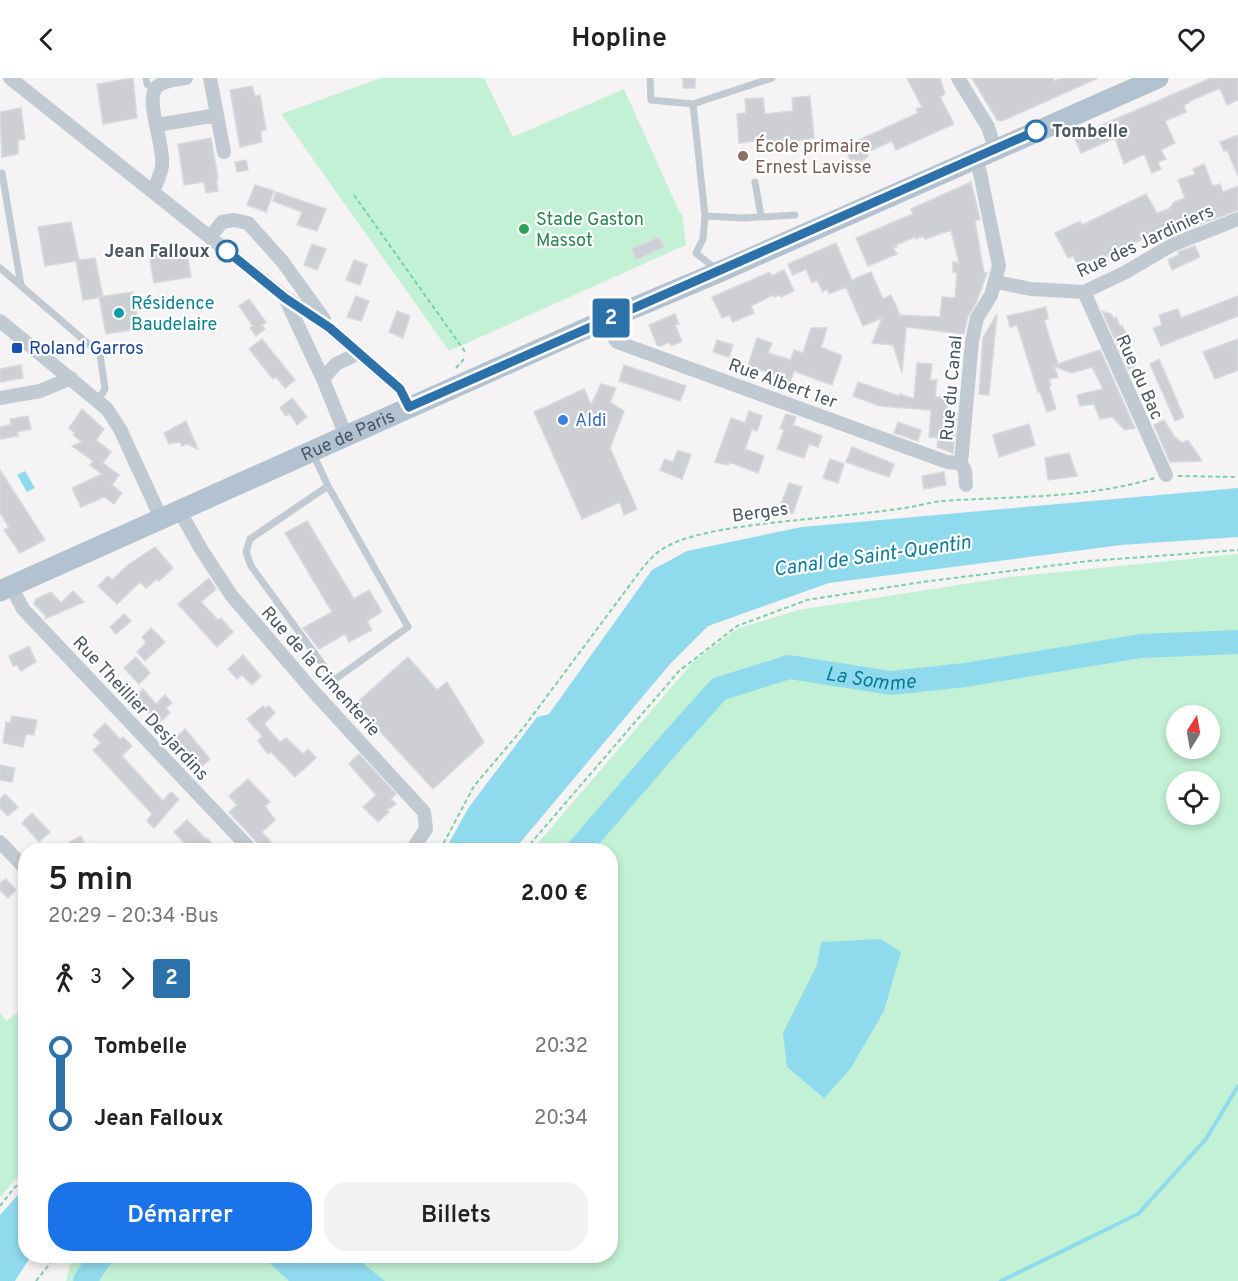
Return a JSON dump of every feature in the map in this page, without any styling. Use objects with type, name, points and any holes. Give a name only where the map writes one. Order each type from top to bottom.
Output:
[{"type":"main road","name":"Rue de Paris","points":[[5,589],[605,320],[1158,78]]},
{"type":"street","points":[[10,78],[285,298],[330,328],[400,389],[409,407]]},
{"type":"street","points":[[153,192],[163,165],[151,98],[154,90],[161,83],[186,78]]},
{"type":"street","points":[[210,78],[224,152]]},
{"type":"street","points":[[958,78],[988,127],[995,149]]},
{"type":"street","points":[[157,125],[217,115]]},
{"type":"street","name":"Rue du Canal","points":[[966,485],[965,471],[961,463],[972,341],[976,318],[991,295],[999,266],[975,158]]},
{"type":"street","name":"Rue des Jardiniers","points":[[996,282],[1031,289],[1084,292],[1124,273],[1172,245],[1238,219]]},
{"type":"street","points":[[210,237],[222,222],[234,220],[248,223],[282,261],[330,328]]},
{"type":"street","name":"Rue du Bac","points":[[1084,292],[1166,475]]},
{"type":"street","points":[[285,298],[323,379],[346,436]]},
{"type":"street","name":"Rue Albert 1er","points":[[605,320],[617,342],[947,462],[961,463]]},
{"type":"street","name":"Rue de la Cimenterie","points":[[0,321],[107,409],[170,514],[187,527],[231,595],[314,692],[424,812],[426,829],[417,843]]},
{"type":"street","points":[[323,379],[336,364],[359,353]]},
{"type":"street","points":[[0,398],[40,391],[71,378]]},
{"type":"street","name":"Rue Theillier Desjardins","points":[[5,589],[244,843]]},
{"type":"street","points":[[0,842],[18,860]]},
{"type":"lane","points":[[146,78],[147,84],[154,90]]},
{"type":"lane","points":[[650,78],[651,100],[693,104],[772,78]]},
{"type":"lane","points":[[693,104],[705,216],[703,239],[696,253],[719,272]]},
{"type":"lane","points":[[0,173],[2,173],[21,285]]},
{"type":"lane","points":[[755,182],[760,216]]},
{"type":"lane","points":[[705,216],[742,218],[795,215]]},
{"type":"lane","points":[[0,268],[100,354],[105,389],[98,400]]},
{"type":"lane","points":[[312,451],[328,486],[408,627],[334,680],[251,566],[246,552],[250,539],[328,486]]},
{"type":"path","points":[[354,195],[466,353]]},
{"type":"path","name":"Berges","points":[[444,843],[474,786],[524,727],[640,570],[668,546],[695,535],[779,522],[911,507],[941,501],[1101,490],[1124,487],[1166,475],[1238,477]]},
{"type":"path","points":[[531,843],[679,670],[737,626],[807,600],[853,593],[1045,566],[1238,550]]},
{"type":"path","points":[[0,1206],[18,1185]]},
{"type":"path","points":[[36,1281],[50,1263]]},
{"type":"green space","name":"Stade Gaston Massot","points":[[381,78],[484,78],[513,137],[624,89],[682,214],[686,245],[449,351],[281,114]]},
{"type":"green space","points":[[1238,554],[1238,1281],[66,1281],[70,1263],[618,1263],[618,843],[538,843],[694,661],[737,629],[798,610],[1010,577]]},
{"type":"green space","points":[[18,1012],[18,1177],[0,1197],[0,1013],[6,1021]]},
{"type":"water","points":[[25,471],[35,488],[27,492],[17,475]]},
{"type":"water","name":"Canal de Saint-Quentin","points":[[1238,488],[1238,537],[1121,545],[829,583],[708,626],[670,664],[520,843],[449,843],[469,807],[537,717],[549,714],[652,570],[687,551],[802,527]]},
{"type":"water","points":[[881,939],[901,952],[884,1011],[851,1068],[824,1098],[787,1067],[783,1033],[817,965],[821,942]]},
{"type":"water","points":[[18,1195],[18,1263],[27,1263],[15,1281],[0,1281],[0,1215]]},
{"type":"water","points":[[270,1263],[363,1263],[385,1281],[289,1281]]},
{"type":"building","points":[[133,78],[137,118],[103,124],[97,84]]},
{"type":"building","points":[[683,78],[695,78],[695,88],[683,88]]},
{"type":"building","points":[[907,78],[940,78],[945,94],[940,97],[954,124],[896,150],[892,141],[870,151],[862,161],[850,159],[846,151],[852,143],[918,113],[916,109],[922,107]]},
{"type":"building","points":[[972,78],[1053,78],[1054,81],[1062,78],[1098,78],[1002,121],[997,120]]},
{"type":"building","points":[[1211,78],[1238,78],[1238,100],[1227,105],[1220,88],[1190,101],[1184,105],[1186,112],[1165,121],[1175,143],[1161,150],[1166,159],[1158,162],[1161,169],[1152,173],[1144,154],[1124,164],[1115,138],[1081,153],[1074,137]]},
{"type":"building","points":[[252,86],[255,96],[260,95],[266,130],[261,131],[262,142],[240,147],[230,90]]},
{"type":"building","points":[[810,96],[814,138],[796,141],[796,147],[765,150],[764,140],[739,143],[737,114],[746,113],[745,99],[763,98],[765,114],[793,111],[792,98]]},
{"type":"building","points":[[21,108],[25,139],[18,140],[18,154],[2,157],[0,112]]},
{"type":"building","points":[[1238,135],[1238,176],[1227,150],[1224,151],[1220,142]]},
{"type":"building","points":[[211,138],[218,191],[206,193],[204,182],[184,185],[178,144]]},
{"type":"building","points":[[246,160],[248,170],[237,172],[235,162]]},
{"type":"building","points":[[1204,164],[1213,186],[1220,184],[1223,192],[1238,186],[1238,210],[1172,235],[1169,226],[1122,249],[1126,258],[1115,263],[1111,254],[1080,270],[1073,256],[1068,258],[1055,233],[1080,221],[1082,225],[1146,194],[1157,213],[1169,209],[1174,202],[1185,198],[1178,180],[1195,174],[1193,169]]},
{"type":"building","points":[[971,182],[980,219],[975,221],[984,273],[987,273],[976,303],[968,316],[964,334],[906,327],[902,373],[893,345],[872,343],[882,318],[863,326],[846,287],[829,294],[827,289],[823,292],[817,280],[812,283],[806,269],[793,275],[788,264],[836,243],[852,280],[871,272],[883,299],[891,295],[900,315],[940,317],[942,297],[955,298],[957,272],[953,272],[953,262],[959,263],[951,230],[925,239],[923,236],[916,239],[915,237],[896,245],[897,247],[893,248],[897,254],[868,266],[856,238],[913,214],[911,209]]},
{"type":"building","points":[[255,185],[274,191],[266,212],[247,205]]},
{"type":"building","points":[[276,192],[326,209],[317,231],[297,225],[302,212],[273,201]]},
{"type":"building","points":[[71,222],[79,260],[95,258],[103,297],[83,300],[76,261],[45,266],[38,227]]},
{"type":"building","points":[[659,237],[664,247],[636,260],[632,249]]},
{"type":"building","points":[[312,244],[326,249],[317,270],[304,265]]},
{"type":"building","points":[[1195,246],[1200,257],[1172,270],[1168,260],[1179,255],[1178,252]]},
{"type":"building","points":[[186,248],[191,277],[154,283],[149,255]]},
{"type":"building","points":[[354,260],[367,265],[360,285],[346,280]]},
{"type":"building","points":[[784,270],[794,291],[781,297],[773,295],[751,306],[754,313],[733,322],[729,315],[722,318],[712,297],[770,272],[771,276]]},
{"type":"building","name":"Résidence Baudelaire","points":[[133,292],[139,329],[106,334],[99,297]]},
{"type":"building","points":[[356,296],[369,301],[361,321],[347,317]]},
{"type":"building","points":[[1238,296],[1238,316],[1161,346],[1153,328],[1162,325],[1159,315],[1178,309],[1181,318]]},
{"type":"building","points":[[249,299],[266,322],[262,325],[265,329],[256,336],[250,328],[253,326],[239,306]]},
{"type":"building","points":[[1046,307],[1048,319],[1044,320],[1058,364],[1100,350],[1135,428],[1125,430],[1112,417],[1100,419],[1094,404],[1080,406],[1077,395],[1103,389],[1092,367],[1071,373],[1054,366],[1058,377],[1049,379],[1051,385],[1049,386],[1056,409],[1047,412],[1040,392],[1038,392],[1017,325],[1010,327],[1007,316]]},
{"type":"building","points":[[397,311],[410,316],[403,338],[389,332]]},
{"type":"building","points":[[1102,311],[1111,314],[1114,319],[1116,317],[1120,326],[1122,325],[1131,346],[1128,350],[1135,366],[1128,369]]},
{"type":"building","points":[[675,314],[679,324],[675,325],[682,341],[671,346],[669,342],[661,346],[657,345],[649,325]]},
{"type":"building","points":[[997,314],[989,395],[979,394],[983,338]]},
{"type":"building","points":[[811,328],[827,328],[821,347],[842,356],[832,385],[794,371],[788,389],[776,384],[779,376],[748,366],[757,338],[772,343],[768,353],[791,360],[794,350],[803,353]]},
{"type":"building","points":[[262,339],[295,380],[285,388],[276,377],[273,379],[249,349]]},
{"type":"building","points":[[1238,339],[1238,370],[1215,379],[1203,352]]},
{"type":"building","points":[[717,340],[733,345],[729,357],[713,352]]},
{"type":"building","points":[[1159,359],[1184,417],[1175,421],[1150,364]]},
{"type":"building","points":[[917,363],[932,364],[930,380],[937,380],[935,397],[948,397],[947,412],[957,413],[953,453],[937,447],[938,438],[929,437],[931,410],[880,406],[853,396],[858,382],[914,399]]},
{"type":"building","points":[[21,365],[23,378],[0,382],[0,369]]},
{"type":"building","points":[[624,365],[686,386],[680,401],[619,381]]},
{"type":"building","points":[[601,384],[616,388],[610,402],[624,411],[610,448],[637,509],[624,515],[620,502],[582,519],[534,412],[584,389],[591,405]]},
{"type":"building","points":[[292,398],[307,417],[297,425],[289,413],[286,416],[280,408]]},
{"type":"building","points":[[82,409],[104,429],[96,440],[111,452],[103,463],[119,475],[112,485],[122,493],[114,504],[104,497],[81,507],[72,488],[102,474],[90,465],[93,461],[72,446],[82,442],[73,435],[75,433],[69,428]]},
{"type":"building","points":[[749,411],[762,416],[757,431],[752,429],[745,449],[764,456],[758,473],[729,462],[728,465],[715,462],[731,418],[745,423]]},
{"type":"building","points":[[786,414],[796,417],[793,425],[822,436],[818,447],[809,444],[804,458],[777,449],[784,430],[780,428]]},
{"type":"building","points":[[28,416],[31,429],[17,432],[18,436],[0,439],[0,427],[11,425],[10,419]]},
{"type":"building","points":[[1164,420],[1174,436],[1182,443],[1188,440],[1202,461],[1170,462],[1154,425]]},
{"type":"building","points":[[186,421],[198,449],[187,444],[182,446],[180,442],[169,444],[164,433]]},
{"type":"building","points":[[898,422],[921,430],[918,441],[894,433]]},
{"type":"building","points":[[1029,424],[1035,445],[999,457],[993,435]]},
{"type":"building","points":[[852,447],[894,464],[889,477],[846,462]]},
{"type":"building","points":[[678,450],[691,455],[682,479],[660,470],[665,459],[673,462]]},
{"type":"building","points":[[1069,453],[1077,476],[1048,480],[1045,458]]},
{"type":"building","points":[[830,459],[844,464],[838,483],[823,478]]},
{"type":"building","points":[[0,470],[45,540],[20,553],[4,530],[9,527],[0,513]]},
{"type":"building","points":[[944,472],[946,485],[924,489],[922,476]]},
{"type":"building","points":[[789,483],[802,487],[793,513],[777,515]]},
{"type":"building","points":[[307,521],[354,599],[369,590],[382,612],[367,621],[372,630],[349,642],[345,634],[319,649],[303,628],[332,612],[285,533]]},
{"type":"building","points":[[155,547],[173,568],[159,581],[157,579],[146,588],[140,582],[117,604],[98,586],[108,576],[112,580],[128,565]]},
{"type":"building","points":[[209,578],[216,589],[201,602],[218,620],[221,618],[233,632],[217,647],[178,604]]},
{"type":"building","points":[[73,591],[84,602],[45,619],[46,616],[34,604],[36,599],[51,592],[61,603]]},
{"type":"building","points":[[124,614],[131,621],[116,634],[110,627]]},
{"type":"building","points":[[151,628],[165,642],[145,661],[137,652],[146,643],[142,637]]},
{"type":"building","points":[[29,646],[36,662],[21,671],[17,665],[13,666],[9,656]]},
{"type":"building","points":[[243,655],[261,676],[252,685],[242,675],[237,679],[228,669]]},
{"type":"building","points":[[136,657],[150,673],[139,684],[124,668]]},
{"type":"building","points":[[408,657],[437,690],[447,682],[484,742],[433,789],[355,704]]},
{"type":"building","points":[[143,689],[156,704],[165,695],[172,703],[166,708],[170,713],[158,724],[143,707],[137,714],[127,704]]},
{"type":"building","points":[[263,706],[265,708],[269,706],[275,713],[264,724],[280,742],[286,738],[303,754],[308,749],[316,758],[295,777],[271,752],[268,754],[258,741],[262,736],[247,719]]},
{"type":"building","points":[[12,716],[37,720],[34,735],[26,734],[23,747],[3,743],[6,722],[10,723]]},
{"type":"building","points":[[105,723],[120,739],[123,737],[132,746],[122,756],[163,801],[171,792],[179,799],[154,828],[147,821],[152,814],[93,750],[101,743],[93,735]]},
{"type":"building","points":[[185,729],[210,759],[195,773],[184,761],[189,757],[174,739]]},
{"type":"building","points":[[359,754],[396,794],[391,799],[396,804],[387,810],[389,812],[378,822],[363,807],[376,795],[349,764]]},
{"type":"building","points":[[0,765],[15,768],[12,782],[0,780]]},
{"type":"building","points":[[248,779],[270,802],[265,806],[275,820],[262,832],[272,843],[258,843],[229,812],[237,805],[229,796]]},
{"type":"building","points":[[5,794],[18,807],[8,816],[0,808],[0,799]]},
{"type":"building","points":[[32,813],[50,832],[39,842],[22,823]]},
{"type":"building","points":[[187,820],[212,843],[184,843],[174,832]]},
{"type":"building","points":[[81,836],[84,843],[68,843]]},
{"type":"building","points":[[6,879],[16,890],[8,898],[0,890],[0,883]]},
{"type":"waterway","name":"La Somme","points":[[584,843],[719,689],[789,667],[891,683],[965,675],[1141,646],[1238,642]]},
{"type":"waterway","points":[[1001,1281],[1138,1214],[1206,1139],[1238,1086]]},
{"type":"waterway","name":"La Somme","points":[[85,1281],[97,1263]]},
{"type":"bus line","name":"2","points":[[227,251],[285,298],[330,328],[400,389],[409,407],[1036,131]]},
{"type":"place","name":"Tombelle","points":[[1036,131]]},
{"type":"place","name":"École primaire Ernest Lavisse","points":[[743,156]]},
{"type":"place","name":"Stade Gaston Massot","points":[[524,229]]},
{"type":"place","name":"Jean Falloux","points":[[227,251]]},
{"type":"place","name":"Résidence Baudelaire","points":[[119,313]]},
{"type":"place","name":"Roland Garros","points":[[17,348]]},
{"type":"place","name":"Aldi","points":[[563,420]]}]
